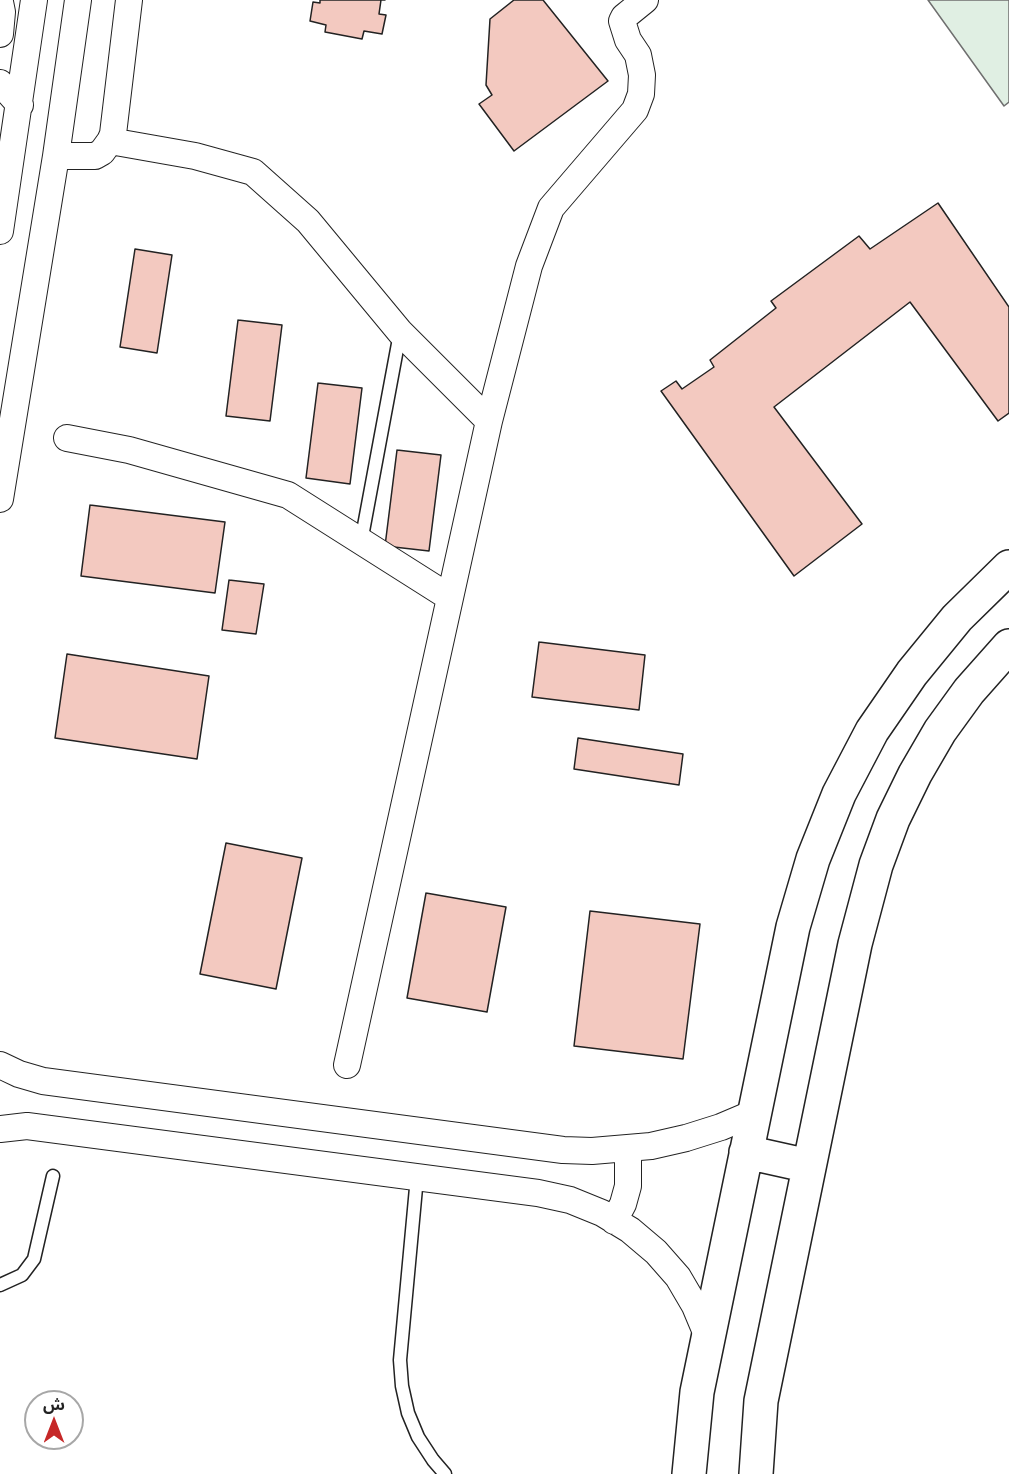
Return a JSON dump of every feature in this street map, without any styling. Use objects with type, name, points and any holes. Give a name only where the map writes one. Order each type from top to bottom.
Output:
[{"type":"main road","points":[[689,1474],[697,1392],[708,1337],[793,927],[813,859],[839,794],[872,731],[912,673],[957,618],[1009,567]]},
{"type":"main road","points":[[756,1474],[761,1401],[855,944],[876,865],[915,774],[940,731],[969,690],[1009,646]]},
{"type":"main road","points":[[746,1152],[809,1166]]},
{"type":"street","points":[[0,231],[34,0]]},
{"type":"street","points":[[0,499],[4,448],[56,156],[78,0]]},
{"type":"street","points":[[56,156],[95,156],[102,152],[110,141],[113,134],[129,0]]},
{"type":"street","points":[[347,1065],[489,421],[529,266],[551,208],[635,110],[641,94],[642,75],[638,55],[628,40],[622,21],[645,0]]},
{"type":"street","points":[[0,2],[2,12],[0,34]]},
{"type":"street","points":[[0,82],[20,105]]},
{"type":"street","points":[[110,141],[195,156],[253,172],[308,221],[400,332],[489,421]]},
{"type":"street","points":[[67,438],[129,450],[288,495],[449,597]]},
{"type":"street","points":[[0,1065],[19,1074],[55,1083],[562,1150],[628,1149],[686,1138],[721,1128],[754,1113]]},
{"type":"street","points":[[0,1129],[27,1126],[549,1195],[570,1200],[602,1213],[630,1230],[656,1252],[678,1278],[695,1306],[708,1337]]},
{"type":"street","points":[[614,1221],[623,1204],[628,1186],[628,1149]]},
{"type":"lane","points":[[361,542],[400,332]]},
{"type":"lane","points":[[0,1285],[22,1275],[34,1259],[53,1176]]},
{"type":"lane","points":[[417,1178],[400,1360],[402,1386],[408,1413],[418,1437],[445,1474]]},
{"type":"green space","points":[[928,0],[1009,0],[1009,102],[1004,106]]},
{"type":"building","points":[[320,0],[381,0],[379,14],[386,15],[382,34],[364,31],[362,39],[325,32],[326,25],[310,21],[313,2],[320,3]]},
{"type":"building","points":[[514,0],[543,0],[608,81],[514,151],[479,104],[492,95],[486,85],[490,19]]},
{"type":"building","points":[[938,203],[1009,307],[1009,413],[998,421],[910,302],[774,407],[862,524],[794,576],[661,391],[676,381],[682,389],[714,367],[710,360],[776,308],[771,301],[859,236],[870,249]]},
{"type":"building","points":[[135,249],[172,255],[157,353],[120,347]]},
{"type":"building","points":[[238,320],[282,325],[270,421],[226,416]]},
{"type":"building","points":[[318,383],[362,388],[350,484],[306,478]]},
{"type":"building","points":[[397,450],[441,455],[429,551],[385,546]]},
{"type":"building","points":[[90,505],[225,522],[215,593],[81,576]]},
{"type":"building","points":[[229,580],[264,584],[256,634],[222,630]]},
{"type":"building","points":[[539,642],[645,655],[639,710],[532,697]]},
{"type":"building","points":[[67,654],[209,676],[197,759],[55,738]]},
{"type":"building","points":[[578,738],[683,754],[679,785],[574,769]]},
{"type":"building","points":[[226,843],[302,858],[276,989],[200,974]]},
{"type":"building","points":[[426,893],[506,907],[487,1012],[407,998]]},
{"type":"building","points":[[590,911],[700,924],[683,1059],[574,1046]]}]
